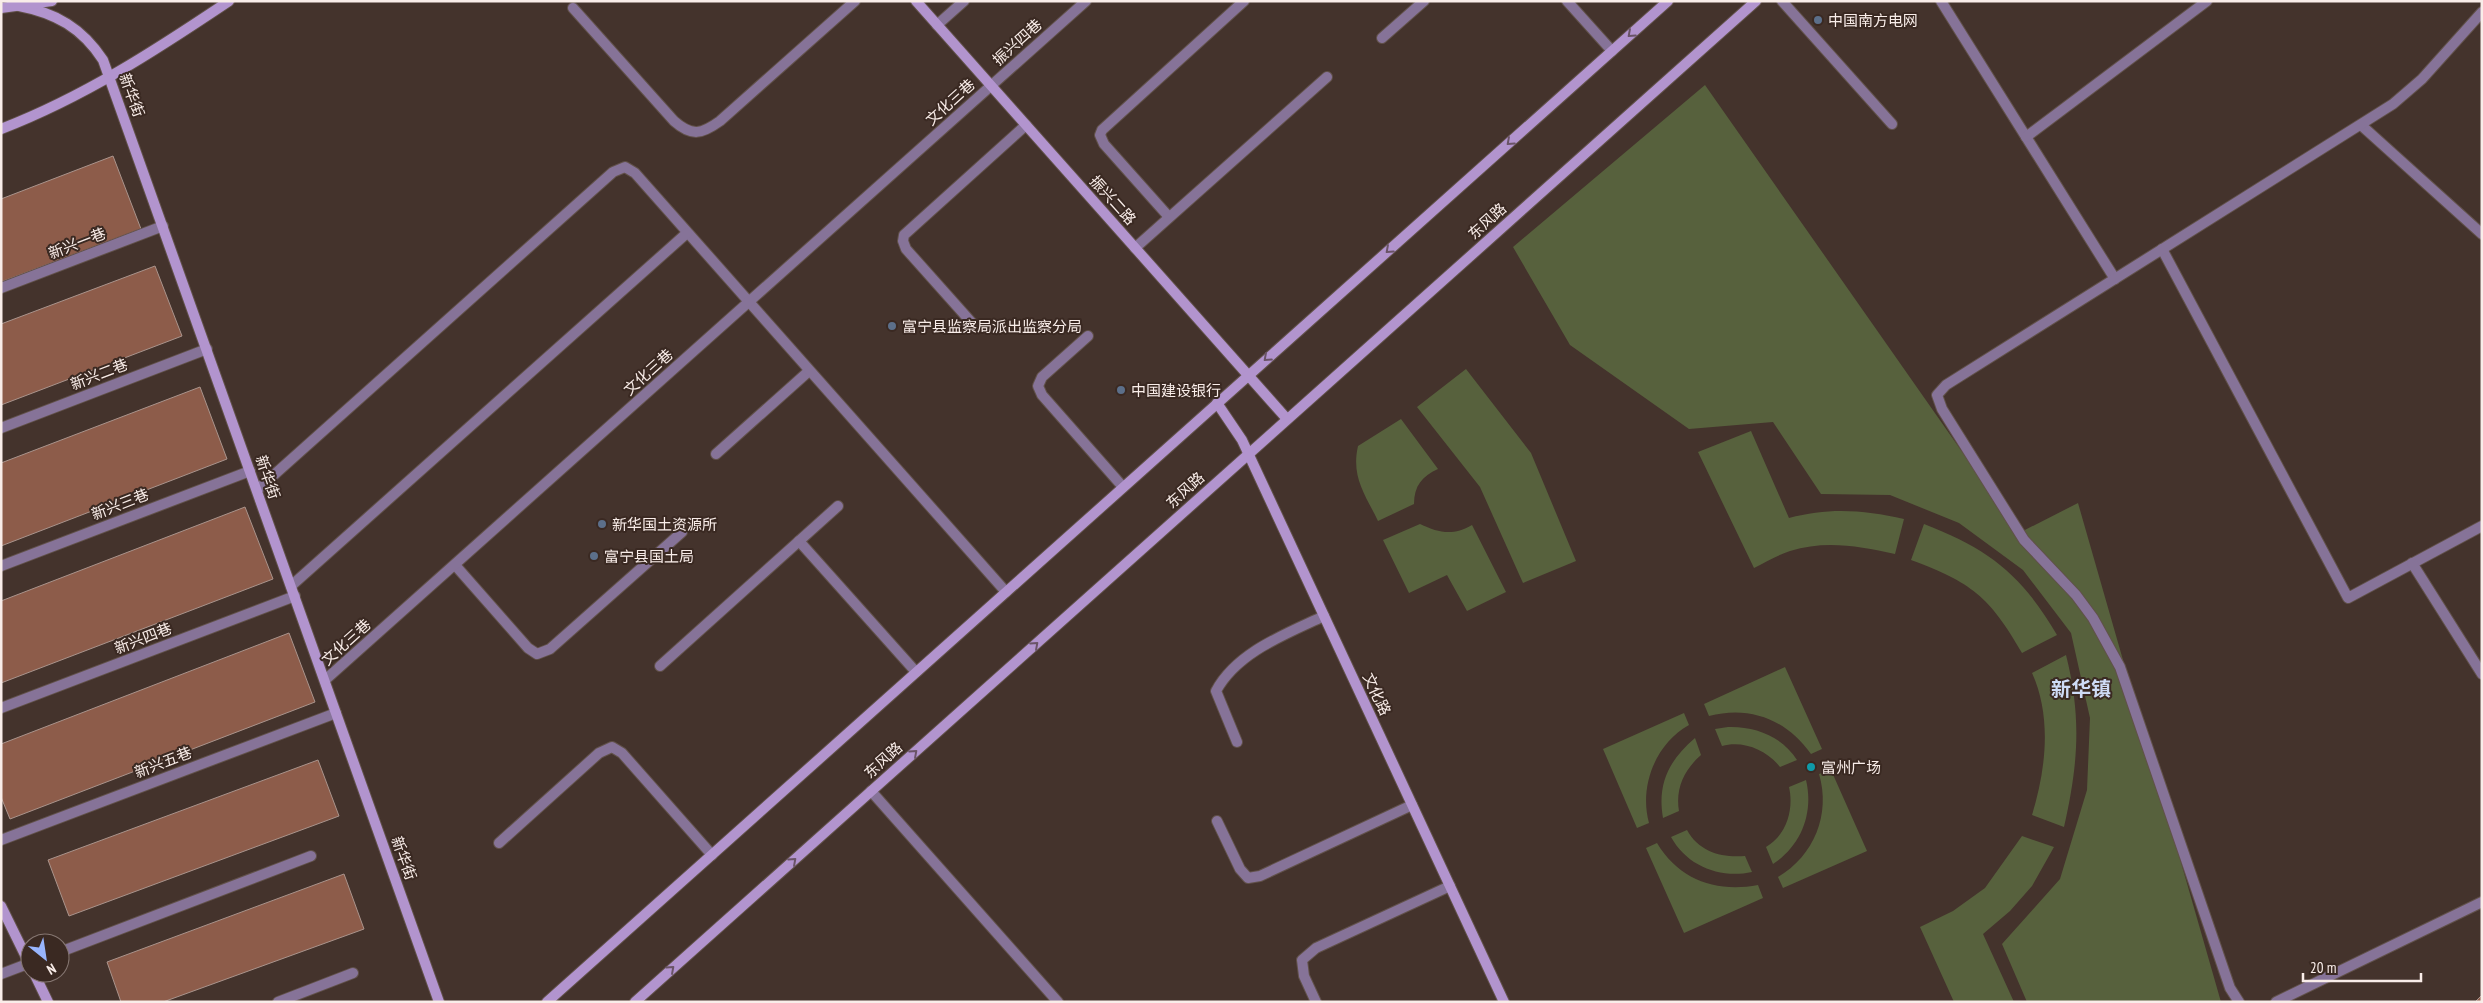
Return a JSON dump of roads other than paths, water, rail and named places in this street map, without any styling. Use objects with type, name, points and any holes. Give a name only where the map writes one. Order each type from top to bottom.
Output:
[{"type":"main road","points":[[1,8],[52,1]]},
{"type":"main road","points":[[1,129],[57,106],[110,78],[230,1]]},
{"type":"main road","name":"振兴二路","points":[[916,1],[1287,419]]},
{"type":"main road","points":[[547,1002],[1668,1]]},
{"type":"main road","name":"东风路","points":[[635,1002],[1756,1]]},
{"type":"main road","name":"新华街","points":[[19,6],[41,10],[79,31],[92,44],[103,60],[439,1002]]},
{"type":"main road","name":"文化路","points":[[1218,403],[1235,428],[1249,454],[1504,1002]]},
{"type":"main road","points":[[1,906],[20,944]]},
{"type":"main road","points":[[39,983],[48,1002]]},
{"type":"street","points":[[574,8],[674,121],[683,129],[695,133],[708,129],[720,121],[855,1]]},
{"type":"street","points":[[937,25],[964,1]]},
{"type":"street","name":"振兴四巷","points":[[991,86],[1086,1]]},
{"type":"street","points":[[1169,217],[1104,144],[1100,135],[1102,130],[1244,1]]},
{"type":"street","points":[[1382,38],[1424,1]]},
{"type":"street","points":[[1567,1],[1612,51]]},
{"type":"street","points":[[1782,1],[1892,124]]},
{"type":"street","points":[[1941,1],[2115,279]]},
{"type":"street","points":[[2026,137],[2207,1]]},
{"type":"street","points":[[2239,1002],[2230,988],[2120,666],[2093,618],[2076,595],[2024,540],[1942,409],[1937,395],[1946,385],[2360,125],[2408,92],[2482,12]]},
{"type":"street","points":[[1135,248],[1326,77]]},
{"type":"street","name":"文化三巷","points":[[325,680],[991,86]]},
{"type":"street","points":[[972,323],[906,249],[903,240],[904,235],[1026,125]]},
{"type":"street","points":[[2360,125],[2478,230],[2482,242]]},
{"type":"street","points":[[257,490],[618,168],[625,167],[634,173],[1006,592]]},
{"type":"street","name":"新兴一巷","points":[[1,288],[163,226]]},
{"type":"street","points":[[293,591],[687,233]]},
{"type":"street","points":[[2162,250],[2348,598],[2482,526]]},
{"type":"street","points":[[1088,336],[1042,377],[1038,386],[1042,395],[1124,487]]},
{"type":"street","name":"新兴二巷","points":[[1,428],[207,349]]},
{"type":"street","points":[[716,454],[810,371]]},
{"type":"street","name":"新兴三巷","points":[[1,566],[250,470]]},
{"type":"street","points":[[660,666],[838,506]]},
{"type":"street","points":[[455,565],[528,648],[537,654],[550,649],[682,532]]},
{"type":"street","points":[[799,541],[916,672]]},
{"type":"street","points":[[2412,563],[2482,674]]},
{"type":"street","name":"新兴四巷","points":[[1,708],[293,591]]},
{"type":"street","points":[[1237,742],[1218,701],[1216,691],[1221,681],[1259,648],[1324,616]]},
{"type":"street","name":"新兴五巷","points":[[1,840],[336,712]]},
{"type":"street","points":[[499,843],[599,753],[612,747],[622,753],[712,854]]},
{"type":"street","points":[[871,791],[1058,1002]]},
{"type":"street","points":[[1217,820],[1240,869],[1248,878],[1260,876],[1412,805]]},
{"type":"street","points":[[70,948],[310,856]]},
{"type":"street","points":[[1316,1002],[1304,976],[1302,960],[1316,948],[1450,886]]},
{"type":"street","points":[[2276,1002],[2482,902]]},
{"type":"street","points":[[1,974],[20,969]]},
{"type":"street","points":[[278,1002],[353,973]]},
{"type":"place","name":"中国南方电网","points":[[1818,20]]},
{"type":"place","name":"富宁县监察局派出监察分局","points":[[892,326]]},
{"type":"place","name":"中国建设银行","points":[[1121,390]]},
{"type":"place","name":"新华国土资源所","points":[[602,524]]},
{"type":"place","name":"富宁县国土局","points":[[594,556]]},
{"type":"place","name":"富州广场","points":[[1811,767]]},
{"type":"district","name":"新华镇","points":[[2081,689]]}]
